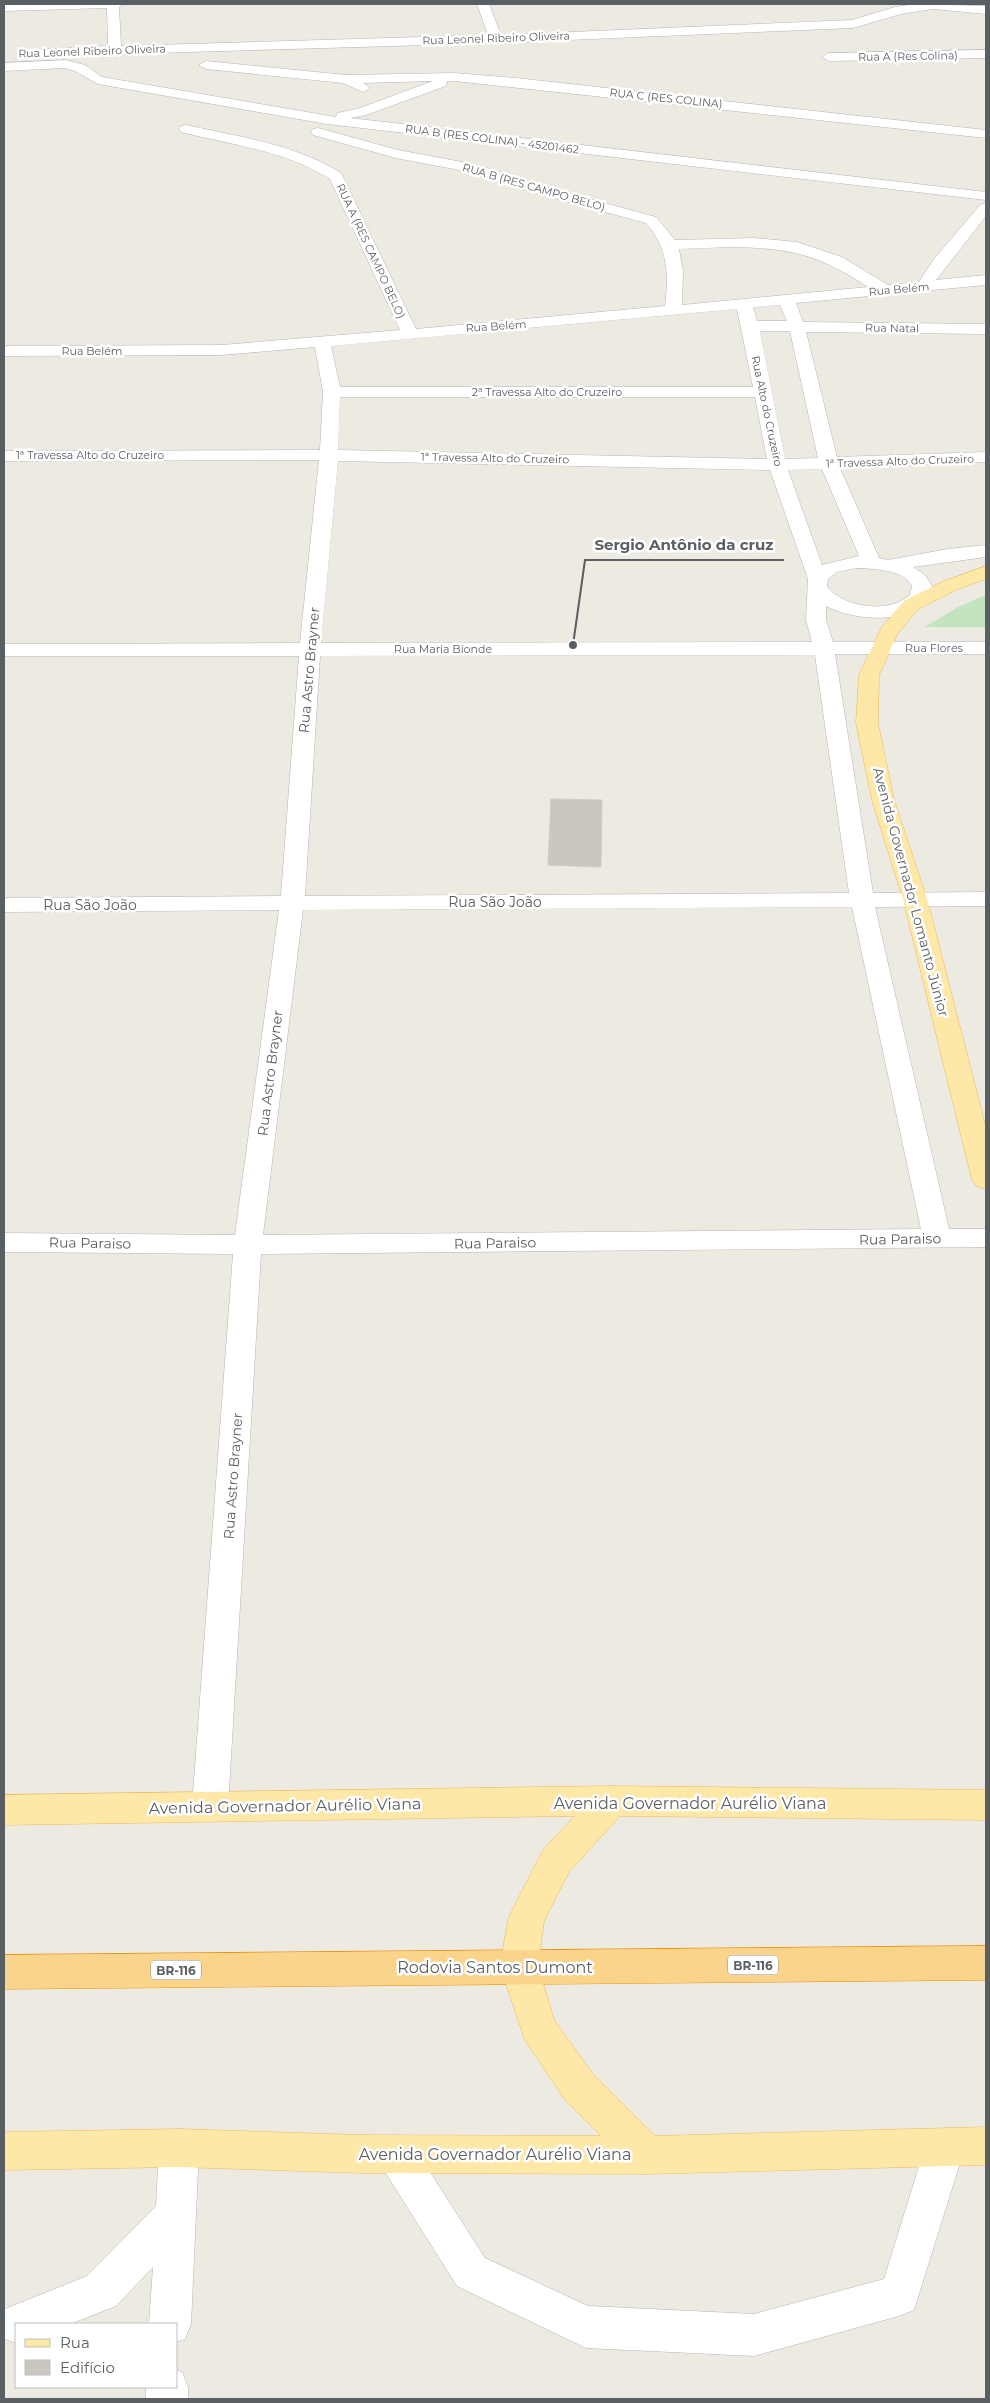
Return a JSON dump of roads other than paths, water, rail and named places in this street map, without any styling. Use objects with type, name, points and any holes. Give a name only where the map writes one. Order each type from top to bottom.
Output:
[{"type":"highway","name":"Rodovia Santos Dumont","points":[[4,1972],[986,1963]]},
{"type":"main road","name":"Avenida Governador Lomanto Júnior","points":[[986,572],[949,586],[911,605],[889,631],[868,675],[867,723],[883,800],[915,899],[986,1180]]},
{"type":"main road","name":"Avenida Governador Aurélio Viana","points":[[4,1810],[612,1801],[986,1805]]},
{"type":"main road","points":[[612,1801],[556,1861],[526,1920],[519,1966],[538,2028],[579,2087],[648,2155]]},
{"type":"main road","name":"Avenida Governador Aurélio Viana","points":[[4,2151],[179,2148],[396,2154],[648,2155],[986,2146]]},
{"type":"street","points":[[113,4],[115,50]]},
{"type":"street","points":[[4,7],[118,4]]},
{"type":"street","points":[[483,4],[496,39]]},
{"type":"street","name":"Rua Leonel Ribeiro Oliveira","points":[[22,53],[496,39],[853,24],[926,4],[986,10]]},
{"type":"street","points":[[848,10],[853,24]]},
{"type":"street","name":"Rua A (Res Colina)","points":[[829,57],[986,54]]},
{"type":"street","name":"RUA B (RES COLINA) - 45201462","points":[[4,67],[66,64],[80,68],[98,80],[327,120],[986,196]]},
{"type":"street","points":[[206,65],[346,79],[391,102]]},
{"type":"street","name":"RUA C (RES COLINA)","points":[[346,79],[454,77],[986,134]]},
{"type":"street","name":"RUA B (RES CAMPO BELO)","points":[[273,125],[293,125],[327,120],[391,102],[454,77]]},
{"type":"street","name":"RUA B (RES CAMPO BELO)","points":[[293,125],[396,154],[473,168],[540,190],[651,220],[664,232],[670,245],[677,280],[674,309]]},
{"type":"street","name":"RUA A (RES CAMPO BELO)","points":[[244,127],[186,129],[290,153],[319,164],[336,176],[410,333]]},
{"type":"street","points":[[924,286],[940,262],[986,207]]},
{"type":"street","points":[[670,245],[770,243],[836,260],[885,290]]},
{"type":"street","name":"Rua Belém","points":[[4,351],[222,350],[543,323],[986,280]]},
{"type":"street","points":[[786,299],[797,327],[829,464],[870,562]]},
{"type":"street","name":"Rua Alto do Cruzeiro","points":[[744,303],[751,326],[762,392],[778,464],[817,584]]},
{"type":"street","points":[[751,326],[797,327]]},
{"type":"street","name":"Rua Natal","points":[[797,327],[984,331]]},
{"type":"street","name":"Rua Astro Brayner","points":[[210,1807],[248,1245],[291,903],[310,650],[329,455],[332,392],[322,341]]},
{"type":"street","name":"2ª Travessa Alto do Cruzeiro","points":[[332,392],[762,392]]},
{"type":"street","name":"1ª Travessa Alto do Cruzeiro","points":[[4,456],[329,455],[778,464],[986,458]]},
{"type":"street","points":[[891,565],[948,555],[986,551]]},
{"type":"street","points":[[817,584],[825,598],[838,606],[856,611],[877,612],[896,610],[911,605],[919,599],[922,592],[915,576],[891,565],[870,562],[842,564],[831,567],[817,584],[816,620],[824,648],[862,900],[937,1239]]},
{"type":"street","name":"Rua Maria Bionde","points":[[4,650],[881,648]]},
{"type":"street","name":"Rua Flores","points":[[881,648],[986,648]]},
{"type":"street","name":"Rua São João","points":[[4,905],[986,899]]},
{"type":"street","name":"Rua Paraiso","points":[[4,1242],[248,1245],[986,1238]]},
{"type":"street","points":[[396,2154],[471,2272],[586,2327],[754,2335],[899,2295],[945,2147]]},
{"type":"street","points":[[170,2323],[179,2148]]},
{"type":"street","points":[[22,2323],[101,2291],[176,2214]]},
{"type":"place","name":"Sergio Antônio da cruz","points":[[573,645]]}]
